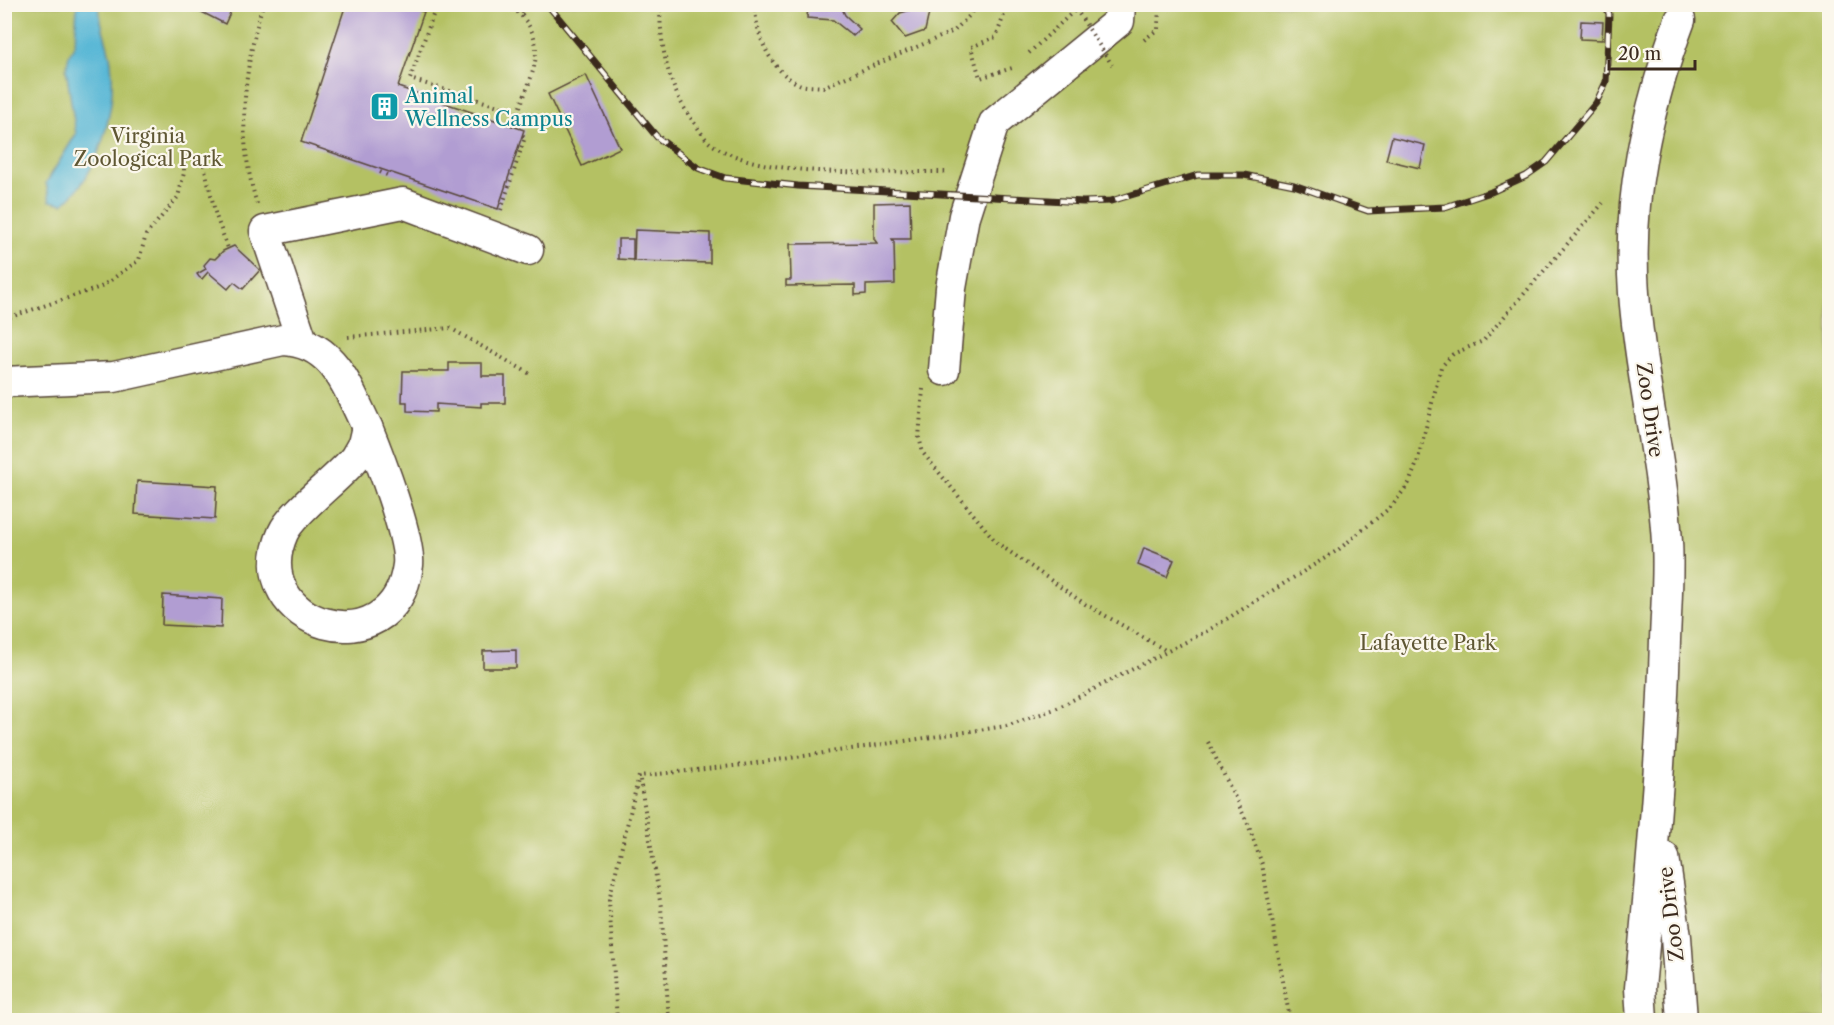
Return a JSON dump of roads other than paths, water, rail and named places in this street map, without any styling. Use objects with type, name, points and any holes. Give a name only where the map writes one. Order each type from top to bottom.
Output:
[{"type":"lane","points":[[934,375],[964,216],[994,123],[1119,21],[1120,4]]},
{"type":"lane","name":"Zoo Drive","points":[[1642,1020],[1640,988],[1657,807],[1664,691],[1667,543],[1634,295],[1632,251],[1636,183],[1643,140],[1665,60],[1680,20]]},
{"type":"lane","points":[[302,340],[265,231],[403,202],[528,250]]},
{"type":"lane","points":[[4,382],[114,377],[284,340],[302,340],[318,348],[337,369],[367,426],[405,542],[408,563],[402,588],[390,606],[374,619],[354,626],[332,627],[312,620],[295,608],[285,595],[277,571],[277,550],[284,531],[355,458],[363,444],[367,426]]},
{"type":"lane","name":"Zoo Drive","points":[[1657,807],[1676,937],[1682,1020]]},
{"type":"water","points":[[77,5],[99,5],[111,63],[111,101],[103,140],[96,159],[76,191],[63,204],[50,201],[46,183],[76,134],[66,69],[69,55],[75,44]]},
{"type":"railway","points":[[547,4],[657,137],[698,168],[725,178],[798,186],[1083,202],[1111,201],[1198,175],[1244,175],[1294,185],[1368,211],[1445,207],[1491,192],[1526,176],[1546,162],[1596,103],[1606,82],[1609,14],[1605,4]]},
{"type":"place","name":"Animal Wellness Campus","points":[[384,107]]},
{"type":"park label","name":"Virginia Zoological Park","points":[[148,148]]},
{"type":"park label","name":"Lafayette Park","points":[[1428,643]]}]
